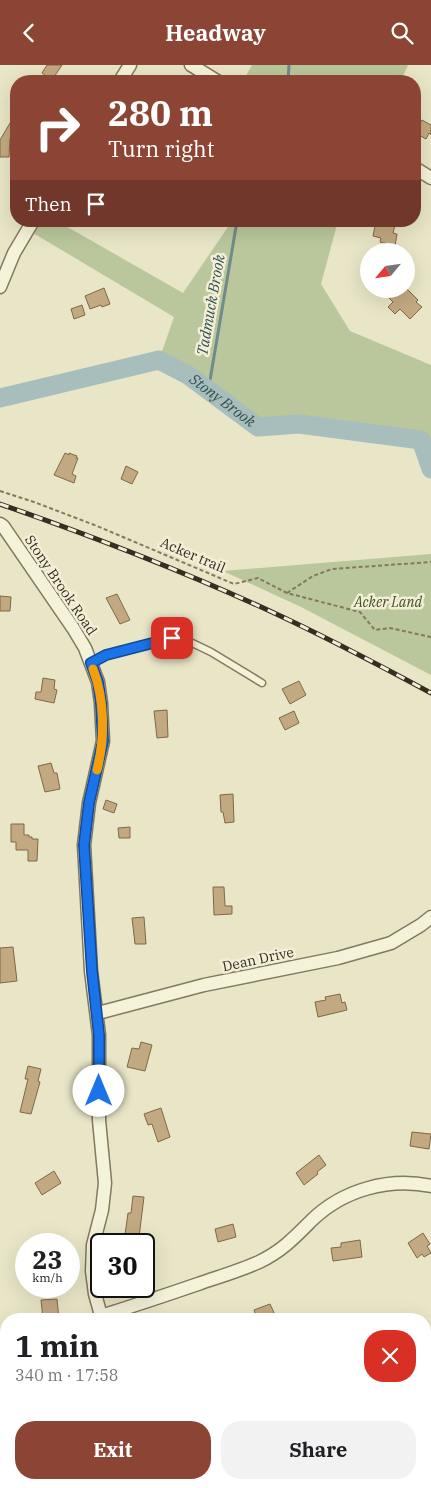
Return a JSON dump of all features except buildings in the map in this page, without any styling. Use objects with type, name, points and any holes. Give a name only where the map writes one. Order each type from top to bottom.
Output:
[{"type":"street","points":[[192,65],[208,75]]},
{"type":"street","points":[[0,287],[14,253],[29,227]]},
{"type":"street","name":"Stony Brook Road","points":[[0,524],[73,628],[91,663],[98,682],[101,703],[103,741],[89,803],[84,845],[92,971],[98,1013],[99,1121],[105,1183],[102,1210],[93,1245],[92,1271],[100,1313]]},
{"type":"street","name":"Dean Drive","points":[[98,1013],[204,985],[338,958],[391,943],[426,921]]},
{"type":"street","points":[[115,1313],[270,1257],[289,1244],[322,1211],[358,1191],[370,1187],[397,1183],[431,1186]]},
{"type":"lane","points":[[91,663],[106,655],[172,638],[184,639],[211,652],[262,683]]},
{"type":"path","name":"Acker trail","points":[[0,491],[97,526],[234,583],[258,578],[287,593],[360,613],[374,630],[390,628],[431,637]]},
{"type":"path","points":[[287,593],[313,576],[332,569],[372,568],[431,562]]},
{"type":"green space","points":[[252,65],[408,65],[404,75],[246,75]]},
{"type":"green space","points":[[30,227],[68,227],[183,293],[228,227],[336,227],[321,284],[350,331],[431,365],[431,469],[421,440],[299,424],[258,427],[159,360],[174,317],[28,230]]},
{"type":"green space","name":"Acker Land","points":[[431,554],[431,675],[301,607],[223,571]]},
{"type":"waterway","name":"Tadmuck Brook","points":[[288,75],[289,65]]},
{"type":"waterway","name":"Tadmuck Brook","points":[[208,392],[236,227]]},
{"type":"waterway","name":"Stony Brook","points":[[0,398],[159,360],[188,375],[258,427],[299,424],[421,440],[431,469]]},
{"type":"railway","points":[[0,504],[205,582],[332,641],[431,693]]},
{"type":"slow traffic","points":[[93,669],[98,682],[101,703],[103,741],[97,770]]},
{"type":"route","points":[[99,1091],[98,1013],[92,971],[84,845],[89,803],[100,762],[103,741],[98,682],[91,663],[106,655],[172,638]]}]
